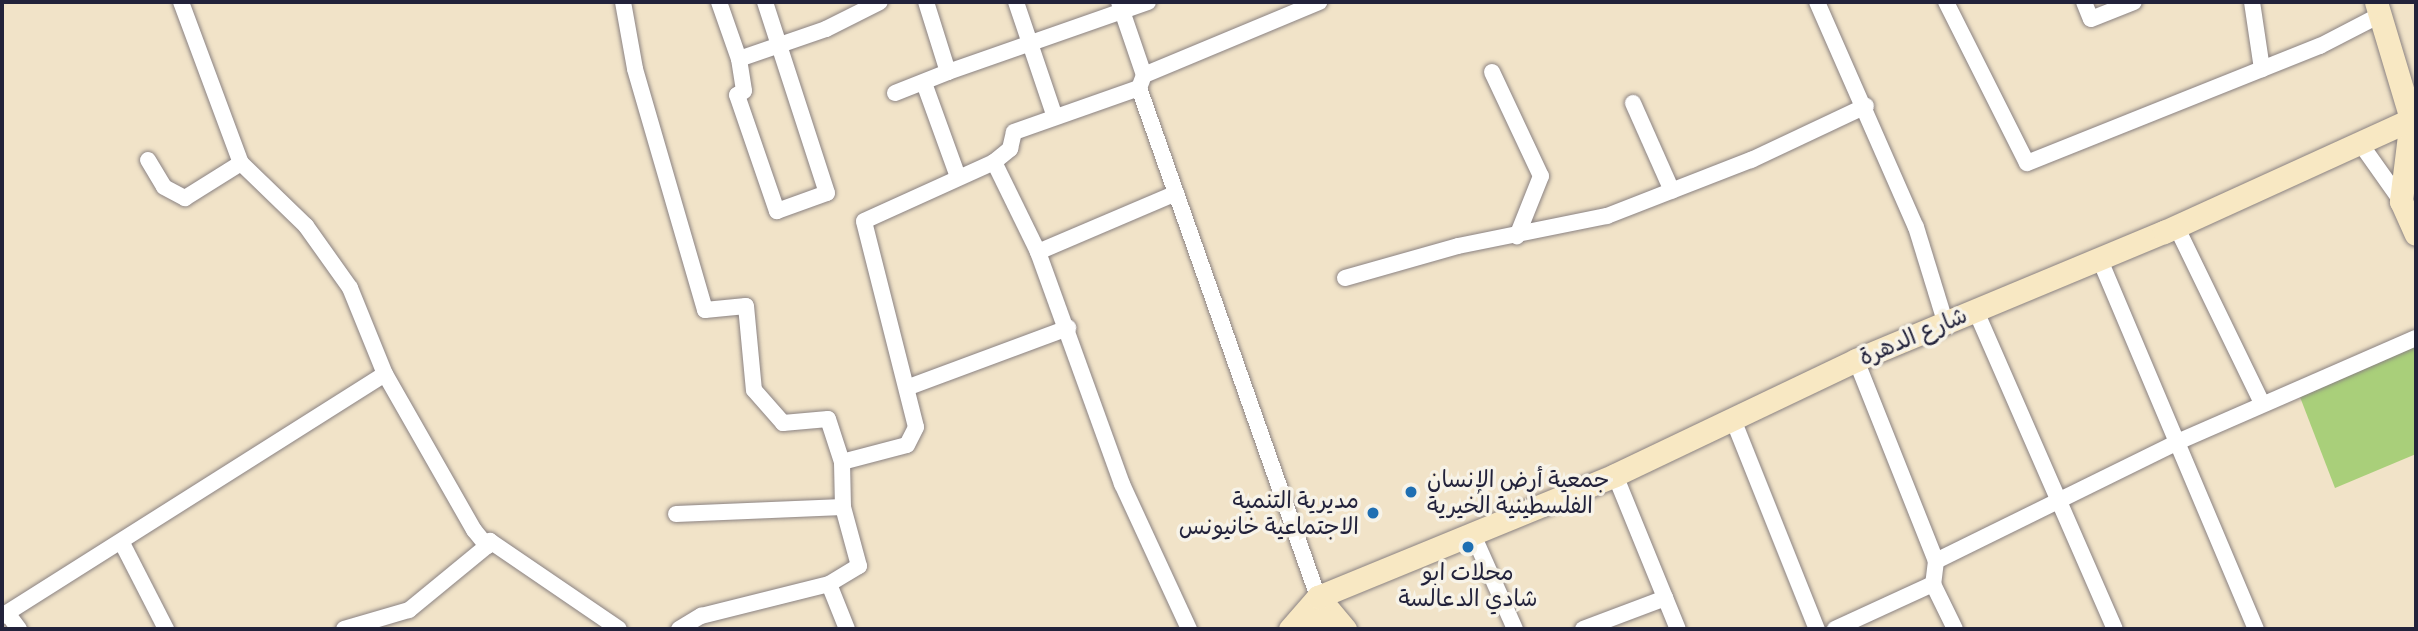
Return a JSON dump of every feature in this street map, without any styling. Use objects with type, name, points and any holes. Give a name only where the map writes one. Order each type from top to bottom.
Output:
[{"type":"street","points":[[181,2],[241,163],[328,252],[385,374],[487,546]]},
{"type":"street","points":[[623,2],[635,69],[705,310],[746,306],[754,390],[783,423],[828,419],[842,463],[844,507],[859,566],[829,583],[701,616],[679,629]]},
{"type":"street","points":[[719,2],[738,58],[744,91],[737,95],[777,211],[827,193],[783,45],[765,2]]},
{"type":"street","points":[[738,58],[783,45],[880,2]]},
{"type":"street","points":[[926,2],[947,72]]},
{"type":"street","points":[[1016,2],[1055,117]]},
{"type":"street","points":[[895,93],[947,72],[1030,46],[1121,7],[1148,2]]},
{"type":"street","points":[[842,463],[907,445],[916,427],[909,387],[864,221],[994,162],[1010,149],[1014,132],[1142,82],[1319,2]]},
{"type":"street","points":[[1817,2],[1866,106],[1916,227],[1945,321]]},
{"type":"street","points":[[1946,2],[2027,163],[2262,69],[2377,9],[2414,118],[2401,201]]},
{"type":"street","points":[[2084,2],[2091,19],[2134,2]]},
{"type":"street","points":[[2252,2],[2262,69]]},
{"type":"street","points":[[1121,7],[1176,193],[1318,597],[1319,629]]},
{"type":"street","points":[[1492,72],[1541,176],[1517,236]]},
{"type":"street","points":[[924,83],[958,177]]},
{"type":"street","points":[[1633,103],[1672,191]]},
{"type":"street","points":[[1345,278],[1458,246],[1607,216],[1672,191],[1866,106]]},
{"type":"street","name":"شارع الدهرة","points":[[1318,597],[1474,537],[1734,422],[1856,360],[1945,321],[2100,260],[2414,118]]},
{"type":"street","points":[[2360,143],[2401,201],[2416,234]]},
{"type":"street","points":[[148,160],[164,187],[185,198],[241,163]]},
{"type":"street","points":[[994,162],[1038,252],[1068,328],[1122,484],[1189,629]]},
{"type":"street","points":[[1038,252],[1176,193]]},
{"type":"street","points":[[2176,226],[2262,403]]},
{"type":"street","points":[[2100,260],[2180,441],[2256,629]]},
{"type":"street","points":[[1975,309],[2115,629]]},
{"type":"street","points":[[909,387],[1068,328]]},
{"type":"street","points":[[1936,561],[2060,503],[2180,441],[2416,338]]},
{"type":"street","points":[[1856,360],[1936,561],[1933,584],[1955,629]]},
{"type":"street","points":[[19,629],[5,615],[385,374]]},
{"type":"street","points":[[1734,422],[1817,629]]},
{"type":"street","points":[[1615,475],[1678,629]]},
{"type":"street","points":[[676,514],[844,507]]},
{"type":"street","points":[[1474,537],[1515,629]]},
{"type":"street","points":[[344,629],[409,610],[490,541],[619,629]]},
{"type":"street","points":[[122,543],[166,629]]},
{"type":"street","points":[[829,583],[847,629]]},
{"type":"street","points":[[1835,629],[1933,584]]},
{"type":"street","points":[[1290,629],[1318,597]]},
{"type":"street","points":[[1318,597],[1345,629]]},
{"type":"street","points":[[1583,629],[1665,598]]},
{"type":"green space","points":[[2416,346],[2416,454],[2335,488],[2300,397]]},
{"type":"place","name":"جمعية أرض الإنسان الفلسطينية الخيرية","points":[[1411,492]]},
{"type":"place","name":"مديرية التنمية الاجتماعية خانيونس","points":[[1373,513]]},
{"type":"place","name":"محلات ابو شادي الدعالسة","points":[[1468,547]]}]
